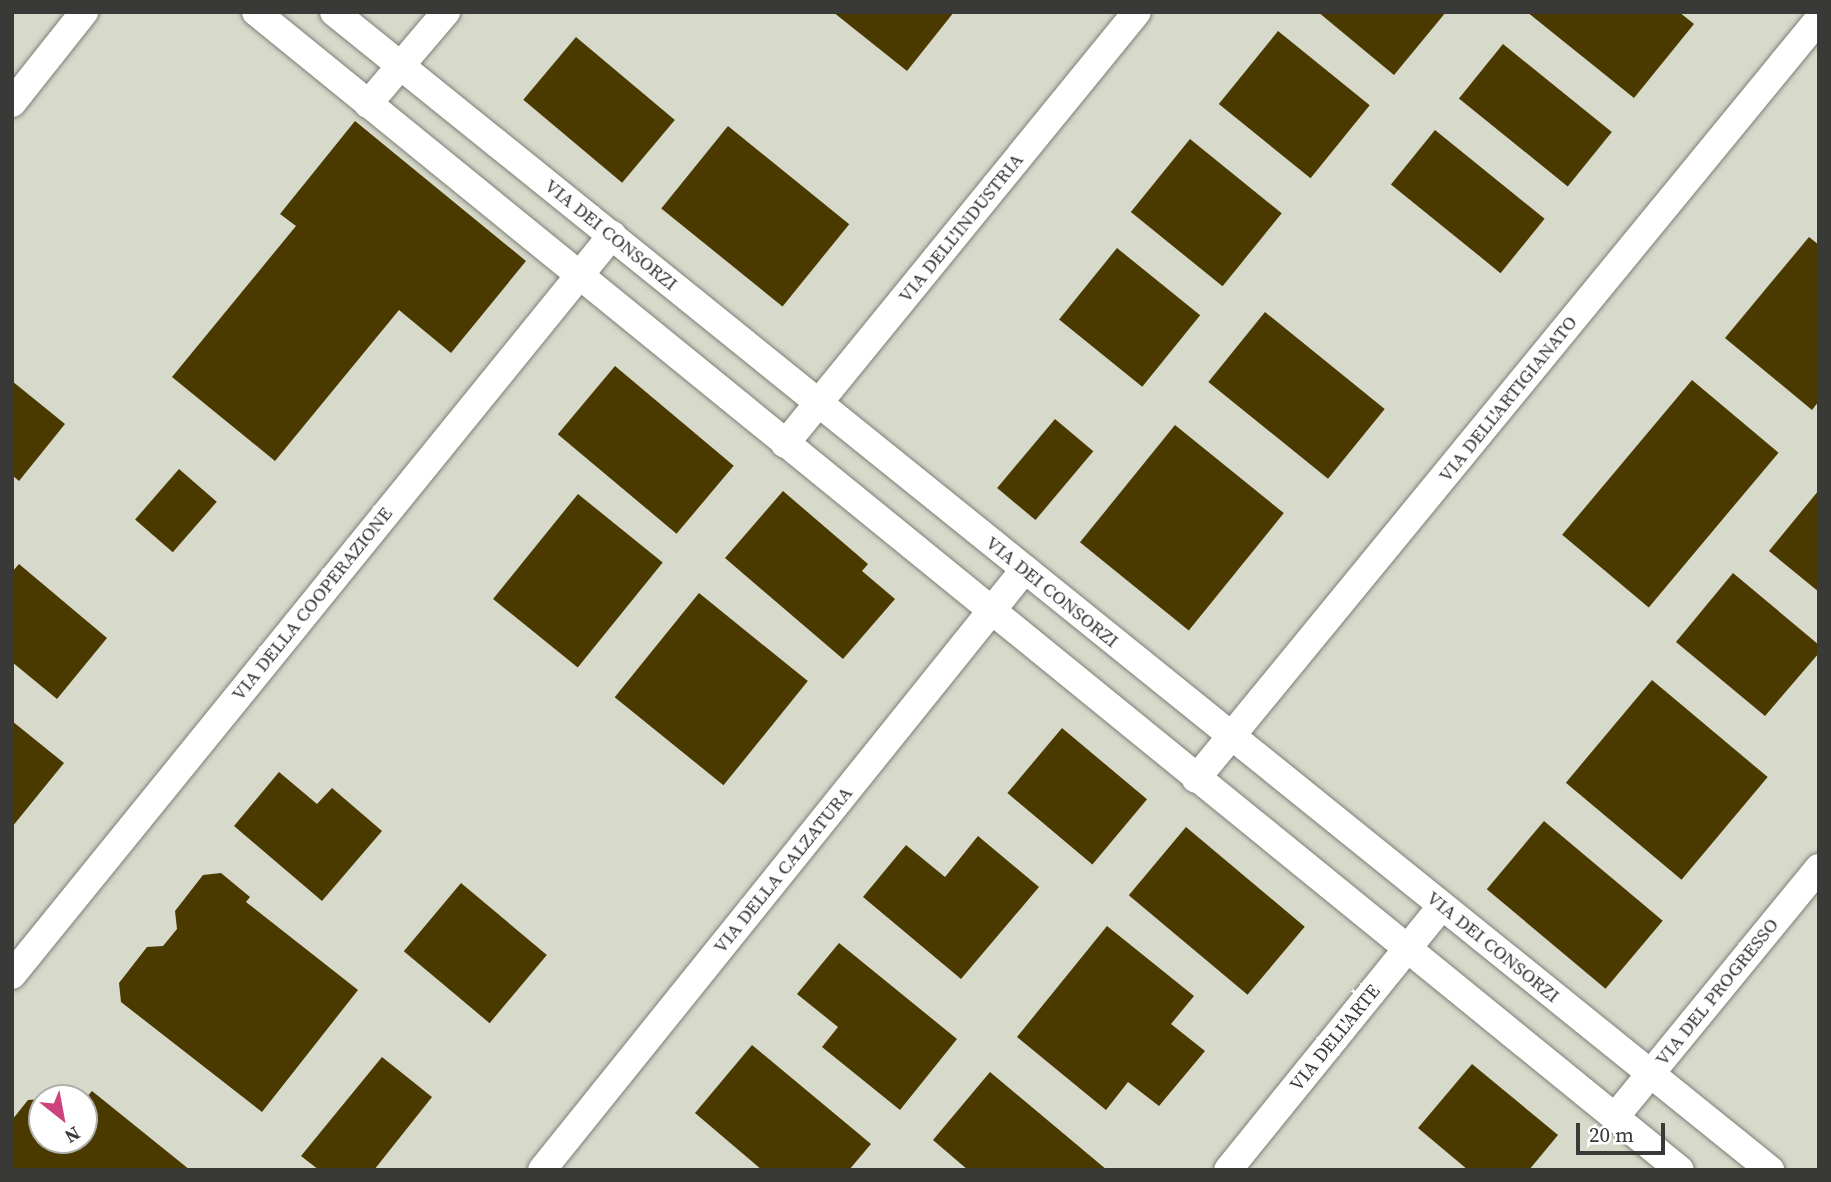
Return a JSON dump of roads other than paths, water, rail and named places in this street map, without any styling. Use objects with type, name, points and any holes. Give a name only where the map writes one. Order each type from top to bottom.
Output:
[{"type":"street","points":[[12,103],[84,12]]},
{"type":"street","points":[[256,12],[1680,1170]]},
{"type":"street","name":"VIA DEI CONSORZI","points":[[334,12],[1770,1170]]},
{"type":"street","points":[[368,104],[446,12]]},
{"type":"street","name":"VIA DELL'INDUSTRIA","points":[[785,444],[1137,12]]},
{"type":"street","name":"VIA DELL'ARTIGIANATO","points":[[1196,779],[1819,19]]},
{"type":"street","name":"VIA DELLA COOPERAZIONE","points":[[12,975],[612,235]]},
{"type":"street","name":"VIA DELLA CALZATURA","points":[[542,1170],[1025,569]]},
{"type":"street","name":"VIA DEL PROGRESSO","points":[[1615,1117],[1819,867]]},
{"type":"street","name":"VIA DELL'ARTE","points":[[1228,1170],[1442,906]]}]
